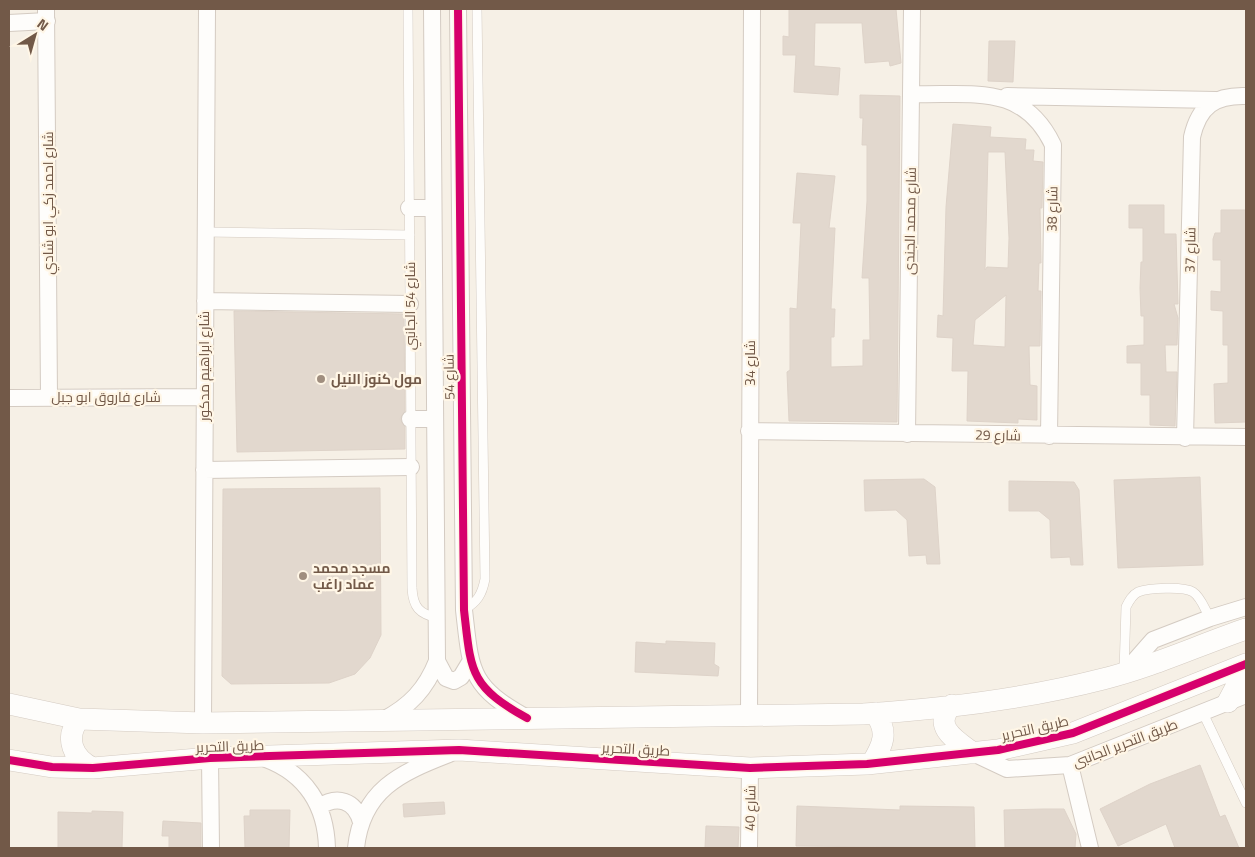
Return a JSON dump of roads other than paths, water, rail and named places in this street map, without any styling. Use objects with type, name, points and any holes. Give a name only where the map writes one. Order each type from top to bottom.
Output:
[{"type":"street","name":"شارع ابراهيم مدكور","points":[[203,723],[207,9]]},
{"type":"street","name":"شارع 54","points":[[381,722],[400,712],[416,698],[429,681],[437,661],[432,9]]},
{"type":"street","name":"شارع 54","points":[[458,9],[464,610],[470,662],[476,677],[490,694],[506,707],[527,718]]},
{"type":"street","name":"شارع 34","points":[[748,717],[752,9]]},
{"type":"street","name":"شارع محمد الجندى","points":[[907,434],[912,9]]},
{"type":"street","points":[[9,23],[46,15]]},
{"type":"street","name":"شارع احمد زكي ابو شادي","points":[[46,15],[49,398]]},
{"type":"street","name":"شارع 38","points":[[911,94],[992,96],[1012,100],[1030,111],[1044,126],[1053,145],[1049,436]]},
{"type":"street","points":[[992,96],[1216,100],[1231,96],[1246,96]]},
{"type":"street","name":"شارع 37","points":[[1185,438],[1192,138],[1196,122],[1204,110],[1216,100]]},
{"type":"street","points":[[409,208],[433,208]]},
{"type":"street","points":[[205,301],[410,304]]},
{"type":"street","name":"شارع فاروق ابو جبل","points":[[9,398],[204,397]]},
{"type":"street","points":[[410,419],[435,419]]},
{"type":"street","name":"شارع 29","points":[[749,431],[1185,438],[1246,437]]},
{"type":"street","points":[[204,470],[411,467]]},
{"type":"street","points":[[1124,673],[1153,640],[1210,618],[1246,607]]},
{"type":"street","name":"طريق التحرير","points":[[9,704],[79,719],[203,723],[748,717],[875,713],[1019,697],[1124,673],[1246,629]]},
{"type":"street","points":[[437,661],[446,678],[454,680],[461,677],[470,662]]},
{"type":"street","name":"طريق التحرير","points":[[9,760],[52,767],[93,768],[210,758],[261,758],[459,750],[750,768],[872,763],[998,750],[1073,733],[1246,664]]},
{"type":"street","points":[[1237,699],[1246,668]]},
{"type":"street","name":"طريق التحرير الجانبى","points":[[973,753],[1006,769],[1070,765],[1237,699]]},
{"type":"street","points":[[952,705],[947,710],[945,717],[947,732],[952,738],[973,753]]},
{"type":"street","points":[[872,763],[883,745],[884,738],[882,724],[875,713]]},
{"type":"street","points":[[79,719],[73,726],[71,743],[79,759],[93,768]]},
{"type":"street","points":[[356,848],[361,822],[377,794],[393,779],[411,768],[459,750]]},
{"type":"street","points":[[210,758],[211,848]]},
{"type":"street","points":[[261,758],[285,766],[304,783],[319,807],[327,827],[327,848]]},
{"type":"street","points":[[1070,765],[1090,848]]},
{"type":"street","name":"شارع 40","points":[[749,848],[750,768]]},
{"type":"street","points":[[319,807],[335,799],[343,800],[355,808],[361,822]]},
{"type":"lane","name":"شارع 54 الجانبي","points":[[408,9],[413,603],[423,615],[438,618]]},
{"type":"lane","points":[[464,610],[476,602],[482,592],[485,579],[477,9]]},
{"type":"lane","points":[[205,232],[410,235]]},
{"type":"lane","points":[[1124,673],[1126,607],[1130,598],[1138,592],[1180,588],[1190,590],[1198,595],[1210,618]]},
{"type":"lane","points":[[1203,713],[1246,803]]},
{"type":"place","name":"مول كنوز النيل","points":[[321,379]]},
{"type":"place","name":"مسجد محمد عماد راغب","points":[[303,576]]}]
